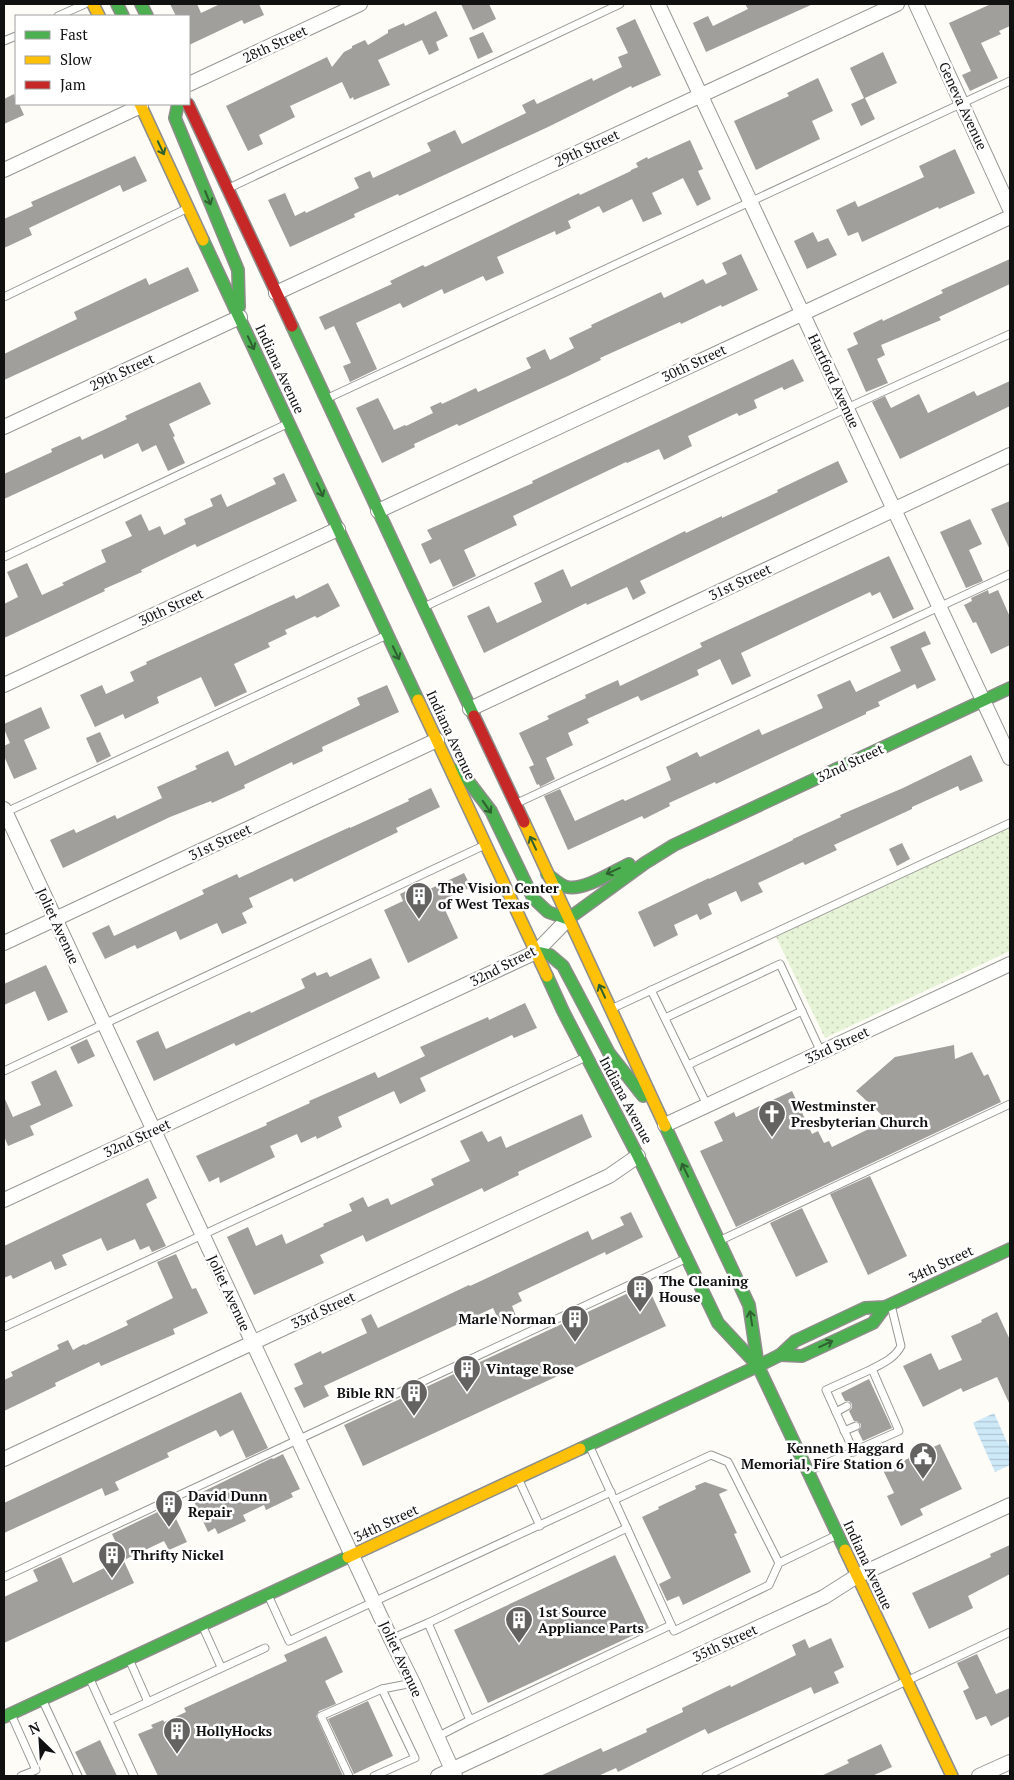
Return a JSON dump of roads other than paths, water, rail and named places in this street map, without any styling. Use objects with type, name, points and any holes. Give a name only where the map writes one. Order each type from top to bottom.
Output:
[{"type":"main road","name":"Indiana Avenue","points":[[140,105],[586,1057],[638,1156],[718,1322],[758,1366]]},
{"type":"main road","points":[[178,105],[175,118],[238,270],[240,317]]},
{"type":"main road","name":"Indiana Avenue","points":[[188,105],[719,1241],[748,1305],[758,1366],[952,1776]]},
{"type":"main road","name":"32nd Street","points":[[568,919],[645,863],[674,845],[1010,688]]},
{"type":"main road","points":[[437,740],[491,811],[533,898],[541,909],[549,914],[568,919]]},
{"type":"main road","points":[[547,874],[567,886],[578,886],[674,845]]},
{"type":"main road","points":[[536,952],[550,955],[564,966],[609,1053],[665,1125]]},
{"type":"main road","name":"34th Street","points":[[7,1715],[780,1356],[795,1341],[865,1308],[888,1306],[1008,1252]]},
{"type":"main road","name":"34th Street","points":[[780,1356],[802,1356],[873,1323],[888,1306]]},
{"type":"street","name":"28th Street","points":[[190,84],[360,4]]},
{"type":"street","name":"Hartford Avenue","points":[[658,4],[1010,758]]},
{"type":"street","name":"29th Street","points":[[276,293],[897,4]]},
{"type":"street","name":"Geneva Avenue","points":[[916,4],[1010,209]]},
{"type":"street","points":[[4,170],[140,105]]},
{"type":"street","name":"30th Street","points":[[378,511],[1010,217]]},
{"type":"street","name":"29th Street","points":[[4,427],[240,317]]},
{"type":"street","name":"31st Street","points":[[470,709],[1010,455]]},
{"type":"street","name":"30th Street","points":[[4,685],[338,529]]},
{"type":"street","name":"31st Street","points":[[4,943],[437,740]]},
{"type":"street","name":"Joliet Avenue","points":[[4,811],[375,1601],[391,1639],[413,1682],[453,1773]]},
{"type":"street","name":"32nd Street","points":[[4,1200],[536,952],[568,919]]},
{"type":"street","name":"33rd Street","points":[[665,1125],[1010,964]]},
{"type":"street","name":"33rd Street","points":[[4,1459],[609,1176],[638,1156]]},
{"type":"street","name":"35th Street","points":[[438,1776],[453,1773],[824,1597],[857,1576],[1010,1505]]},
{"type":"street","points":[[979,1776],[1010,1762]]},
{"type":"lane","points":[[60,15],[85,4]]},
{"type":"lane","points":[[228,189],[620,4]]},
{"type":"lane","points":[[326,399],[1010,82]]},
{"type":"lane","points":[[4,297],[189,208]]},
{"type":"lane","points":[[423,608],[847,408],[1010,334]]},
{"type":"lane","points":[[4,557],[289,423]]},
{"type":"lane","points":[[515,804],[1010,574]]},
{"type":"lane","points":[[4,811],[388,635]]},
{"type":"lane","points":[[610,1009],[1010,823]]},
{"type":"lane","points":[[4,1071],[486,845]]},
{"type":"lane","points":[[665,1018],[780,964],[821,1052]]},
{"type":"lane","points":[[652,990],[707,1105]]},
{"type":"lane","points":[[688,1065],[802,1011]]},
{"type":"lane","points":[[4,1327],[586,1057]]},
{"type":"lane","points":[[719,1241],[1010,1104]]},
{"type":"lane","points":[[4,1577],[687,1258]]},
{"type":"lane","points":[[854,1452],[826,1390],[872,1369],[898,1352],[900,1346],[888,1306]]},
{"type":"lane","points":[[808,1472],[899,1431],[887,1412],[878,1391],[872,1369]]},
{"type":"lane","points":[[836,1412],[847,1406]]},
{"type":"lane","points":[[844,1431],[856,1426]]},
{"type":"lane","points":[[589,1445],[674,1631],[770,1584],[778,1563],[838,1535]]},
{"type":"lane","points":[[614,1500],[711,1455],[728,1462],[778,1563]]},
{"type":"lane","points":[[518,1478],[540,1526]]},
{"type":"lane","points":[[268,1594],[289,1641],[610,1492]]},
{"type":"lane","points":[[391,1639],[627,1528]]},
{"type":"lane","points":[[428,1623],[470,1720]]},
{"type":"lane","points":[[202,1624],[221,1667]]},
{"type":"lane","points":[[437,1737],[671,1625]]},
{"type":"lane","points":[[706,1776],[1010,1632]]},
{"type":"lane","points":[[108,1720],[265,1648]]},
{"type":"lane","points":[[128,1659],[148,1702]]},
{"type":"lane","points":[[89,1677],[134,1776]]},
{"type":"lane","points":[[349,1776],[321,1716],[382,1689],[413,1682]]},
{"type":"lane","points":[[374,1776],[415,1758],[382,1689]]},
{"type":"lane","points":[[42,1699],[78,1776]]},
{"type":"lane","points":[[7,1715],[36,1770],[21,1776]]},
{"type":"water","points":[[994,1413],[1010,1449],[1010,1465],[995,1472],[973,1423]]},
{"type":"place","name":"The Vision Center of West Texas","points":[[419,920]]},
{"type":"place","name":"Westminster Presbyterian Church","points":[[772,1138]]},
{"type":"place","name":"The Cleaning House","points":[[640,1313]]},
{"type":"place","name":"Marle Norman","points":[[575,1343]]},
{"type":"place","name":"Vintage Rose","points":[[467,1393]]},
{"type":"place","name":"Bible RN","points":[[414,1417]]},
{"type":"place","name":"Kenneth Haggard Memorial, Fire Station 6","points":[[923,1480]]},
{"type":"place","name":"David Dunn Repair","points":[[169,1528]]},
{"type":"place","name":"Thrifty Nickel","points":[[112,1579]]},
{"type":"place","name":"1st Source Appliance Parts","points":[[519,1644]]},
{"type":"place","name":"HollyHocks","points":[[177,1755]]}]
